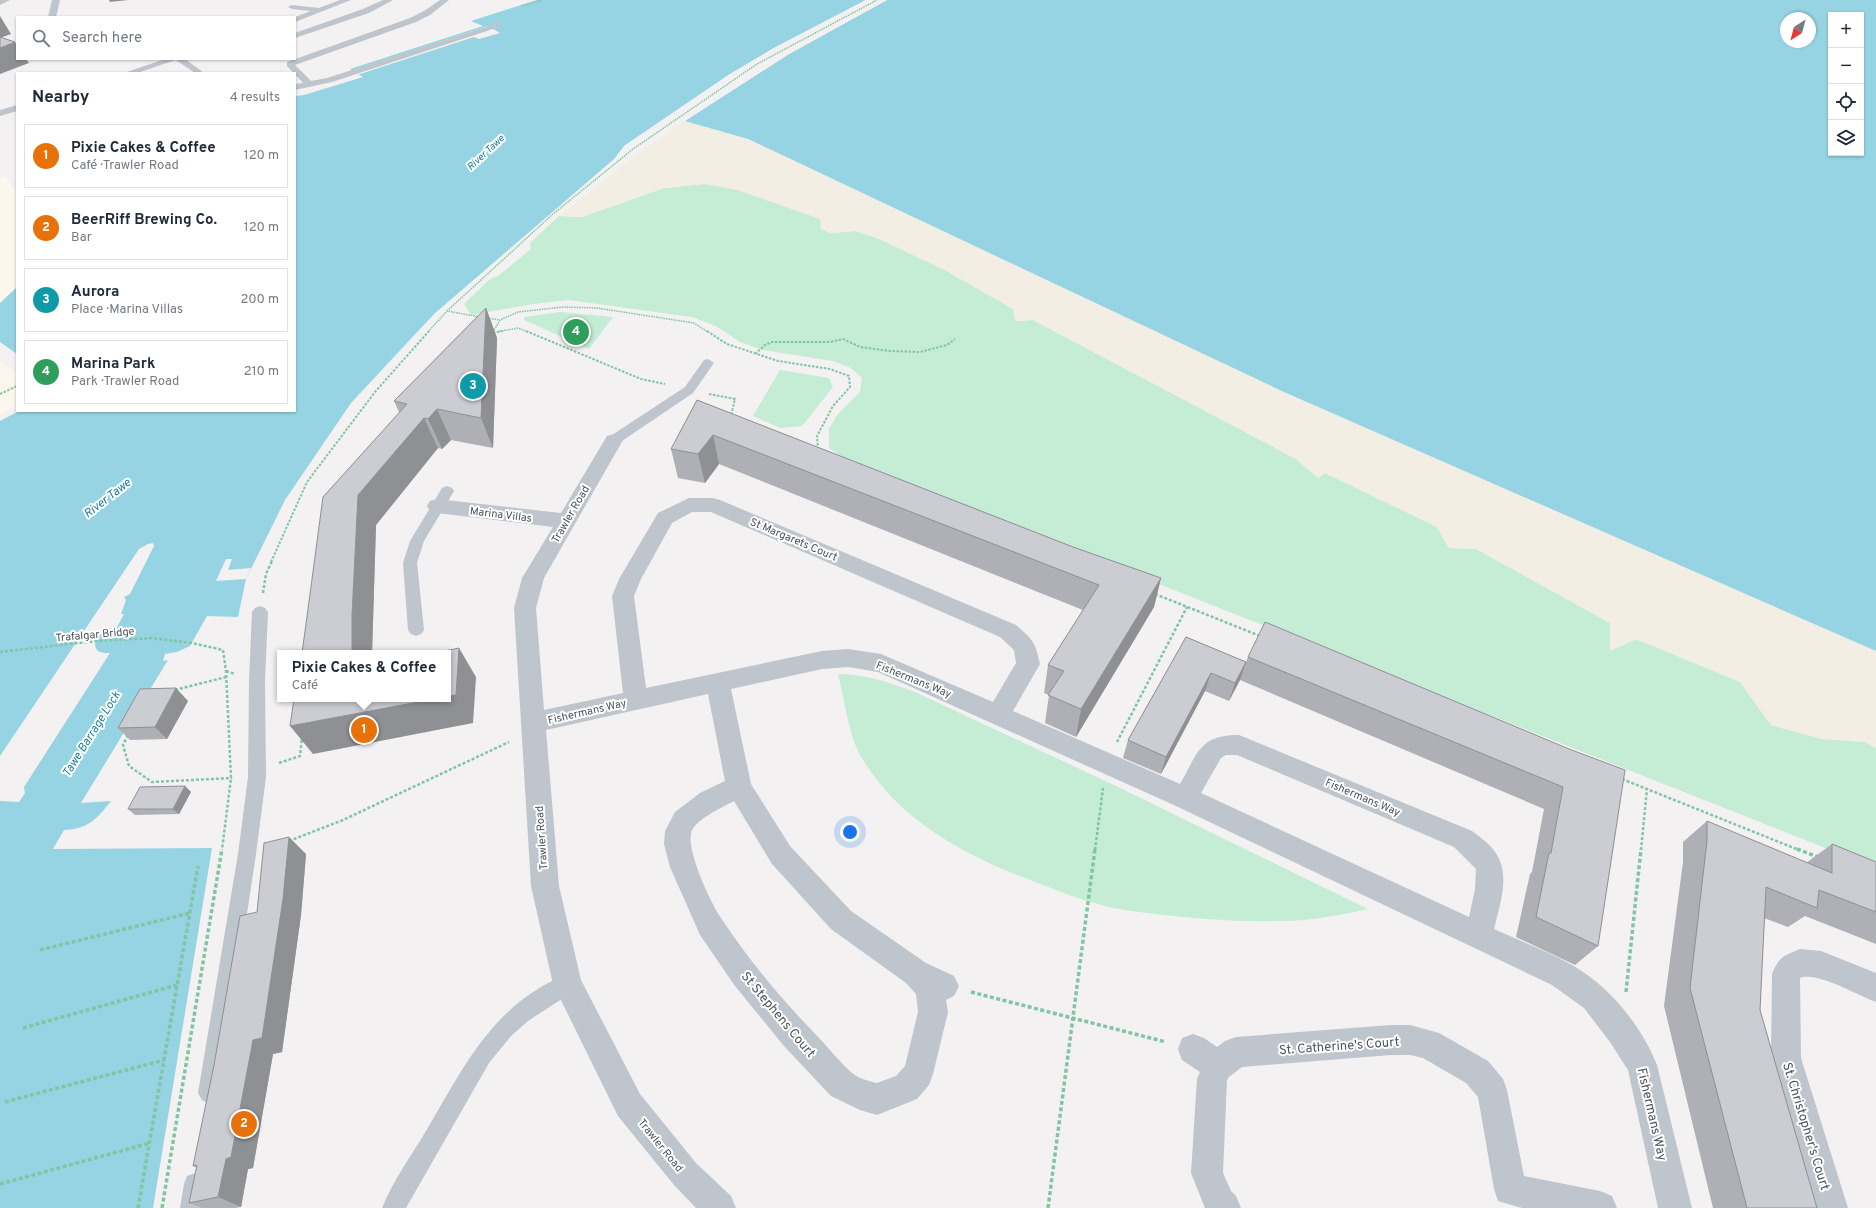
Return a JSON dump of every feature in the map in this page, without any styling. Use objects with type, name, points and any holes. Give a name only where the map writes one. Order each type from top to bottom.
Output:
[{"type":"street","name":"Trawler Road","points":[[614,440],[565,521],[533,578],[525,608],[545,886],[567,984],[629,1105],[685,1174],[719,1208]]},
{"type":"street","name":"Marina Villas","points":[[442,499],[565,521]]},
{"type":"street","name":"St Margarets Court","points":[[636,699],[623,596],[630,579],[665,518],[689,505],[713,505],[1008,631],[1025,646],[1028,664],[998,714]]},
{"type":"street","name":"Fishermans Way","points":[[533,729],[636,699],[822,660],[848,658],[881,663],[1185,798],[1562,975],[1594,998],[1621,1030],[1642,1064],[1675,1208]]},
{"type":"street","name":"St Stephens Court","points":[[718,683],[739,787],[781,855],[841,920],[916,973],[927,984],[932,996],[933,1012],[918,1074],[906,1088],[877,1099],[860,1094],[842,1085],[795,1035],[746,976],[710,926],[683,867],[677,844],[678,831],[684,820],[692,812],[708,801],[739,787]]},
{"type":"street","name":"Fishermans Way","points":[[1185,798],[1212,751],[1223,746],[1239,745],[1463,840],[1478,852],[1489,866],[1490,880],[1479,935]]},
{"type":"street","name":"St. Christopher's Court","points":[[1831,1208],[1786,1058],[1786,974],[1792,966],[1804,962],[1821,965],[1876,988]]},
{"type":"street","name":"St Stephens Court","points":[[916,973],[944,986]]},
{"type":"street","name":"St. Catherine's Court","points":[[1206,1058],[1236,1052],[1391,1040],[1410,1040],[1428,1044],[1477,1072],[1492,1090],[1511,1199],[1600,1208]]},
{"type":"street","points":[[1206,1058],[1212,1079],[1207,1173],[1219,1203],[1224,1208]]},
{"type":"lane","points":[[0,3],[6,0]]},
{"type":"lane","points":[[52,16],[56,0]]},
{"type":"lane","points":[[296,20],[347,0]]},
{"type":"lane","points":[[296,36],[366,11],[389,0]]},
{"type":"lane","points":[[296,58],[413,20],[427,13],[445,0]]},
{"type":"lane","points":[[287,16],[292,3],[321,11]]},
{"type":"lane","points":[[296,87],[329,80],[498,26]]},
{"type":"lane","points":[[131,72],[170,60]]},
{"type":"lane","points":[[181,60],[199,72]]},
{"type":"lane","points":[[288,61],[309,84]]},
{"type":"lane","points":[[0,113],[16,108]]},
{"type":"lane","points":[[614,440],[689,390],[708,363]]},
{"type":"lane","name":"Marina Villas","points":[[416,630],[410,563],[417,541],[442,499]]},
{"type":"lane","points":[[206,1114],[247,854],[256,770],[257,680],[260,612]]},
{"type":"lane","points":[[393,1208],[482,1056],[504,1029],[521,1014],[537,1002],[567,984]]},
{"type":"lane","points":[[191,1208],[197,1169]]},
{"type":"path","points":[[522,6],[542,0]]},
{"type":"path","points":[[260,612],[266,574],[307,482],[375,392],[447,311],[553,214],[633,149],[757,64],[877,0]]},
{"type":"path","points":[[447,311],[500,320]]},
{"type":"path","points":[[488,337],[493,333],[518,328],[641,379],[735,399],[730,422]]},
{"type":"path","points":[[755,354],[765,345],[772,342],[830,342],[843,340],[860,347],[891,351],[920,352],[947,345],[955,339]]},
{"type":"path","points":[[0,394],[16,386]]},
{"type":"path","points":[[1150,592],[1261,637]]},
{"type":"path","points":[[1048,1208],[1106,762],[1187,607]]},
{"type":"path","name":"Trafalgar Bridge","points":[[0,652],[96,641],[152,638],[192,643],[223,650],[226,677]]},
{"type":"path","points":[[162,1208],[220,863],[231,778],[226,677],[174,691]]},
{"type":"path","points":[[307,835],[520,737],[533,729]]},
{"type":"path","points":[[129,734],[123,746],[129,766],[152,782],[231,778],[300,756],[303,734]]},
{"type":"path","points":[[1617,778],[1824,860]]},
{"type":"path","points":[[1621,1030],[1647,789]]},
{"type":"path","points":[[138,1208],[198,866]]},
{"type":"path","points":[[40,950],[190,913]]},
{"type":"path","points":[[23,1028],[177,985]]},
{"type":"path","points":[[944,986],[1073,1019],[1206,1058]]},
{"type":"path","points":[[5,1102],[164,1060]]},
{"type":"path","points":[[0,1184],[150,1143]]},
{"type":"shaded area","points":[[5,176],[16,192],[16,288],[0,303],[0,178]]},
{"type":"shaded area","points":[[0,362],[16,372],[16,406],[0,415]]},
{"type":"green space","points":[[705,184],[738,190],[821,219],[821,229],[830,233],[856,231],[877,238],[945,270],[1013,309],[1016,321],[1033,320],[1296,459],[1318,478],[1325,473],[1437,527],[1449,548],[1476,549],[1610,623],[1610,650],[1636,639],[1740,682],[1771,725],[1822,739],[1865,742],[1876,748],[1876,868],[848,461],[829,448],[829,429],[837,415],[860,392],[862,378],[851,368],[833,361],[763,350],[740,342],[716,326],[692,317],[569,300],[533,304],[471,315],[464,304],[490,279],[498,276],[531,249],[530,243],[559,216],[582,217],[664,188]]},
{"type":"green space","points":[[560,312],[613,317],[589,349],[524,320],[524,317]]},
{"type":"green space","points":[[780,370],[829,378],[833,387],[802,426],[780,428],[753,416]]},
{"type":"green space","points":[[838,674],[868,677],[917,693],[1116,786],[1368,909],[1314,919],[1293,921],[1219,920],[1187,917],[1105,906],[1060,892],[1016,875],[964,851],[917,820],[895,801],[876,779],[856,747]]},
{"type":"sand","points":[[685,121],[748,139],[1284,392],[1876,651],[1876,748],[1865,742],[1822,739],[1771,725],[1740,682],[1637,639],[1610,651],[1610,623],[1476,549],[1449,548],[1437,527],[1325,473],[1318,478],[1296,459],[1033,320],[1015,321],[1013,309],[945,270],[877,238],[856,231],[830,233],[821,229],[820,219],[738,190],[705,184],[664,188],[582,217],[559,216],[636,155]]},
{"type":"water","points":[[537,0],[866,0],[774,48],[730,74],[624,146],[614,159],[434,314],[351,403],[285,500],[246,579],[238,617],[207,616],[190,646],[177,652],[165,654],[163,661],[168,660],[81,803],[111,801],[91,822],[80,828],[64,830],[53,849],[212,848],[153,1208],[0,1208],[0,801],[19,802],[25,793],[24,787],[110,653],[97,650],[95,644],[97,637],[102,628],[116,629],[124,614],[121,614],[126,600],[124,597],[130,594],[154,546],[153,543],[148,544],[139,549],[0,756],[0,421],[17,412],[296,412],[296,96],[304,95],[363,77],[350,69],[483,26],[471,21]]},
{"type":"water","points":[[887,0],[1876,0],[1876,651],[1284,392],[748,139],[685,121],[789,54]]},
{"type":"water","points":[[16,288],[16,353],[0,342],[0,303]]},
{"type":"pier","points":[[868,0],[867,2],[775,50],[731,75],[627,147],[624,146],[730,74],[774,48]]},
{"type":"pier","points":[[883,0],[887,0],[789,54],[683,122],[684,119],[788,52]]},
{"type":"pier","points":[[488,26],[500,33],[479,39],[474,37],[357,75],[350,71]]},
{"type":"pier","points":[[226,559],[232,559],[228,570],[251,568],[246,579],[216,581]]},
{"type":"building","points":[[0,37],[15,42],[0,48]]},
{"type":"building","points":[[486,308],[481,418],[437,409],[428,419],[424,418],[358,495],[352,615],[352,650],[302,650],[323,497],[407,404],[394,401]]},
{"type":"building","points":[[697,400],[1073,547],[1161,578],[1081,709],[1048,695],[1064,671],[1048,665],[1099,585],[713,435],[698,454],[671,449]]},
{"type":"building","points":[[1265,622],[1569,749],[1625,770],[1598,946],[1536,917],[1549,853],[1551,853],[1563,787],[1248,657]]},
{"type":"building","points":[[1186,637],[1246,662],[1235,683],[1211,673],[1166,757],[1128,740]]},
{"type":"building","points":[[459,648],[456,695],[451,696],[451,650],[449,650]]},
{"type":"building","points":[[176,688],[155,727],[118,728],[140,689]]},
{"type":"building","points":[[294,702],[418,702],[290,726]]},
{"type":"building","points":[[185,786],[173,809],[128,809],[140,787]]},
{"type":"building","points":[[1707,821],[1832,873],[1832,844],[1876,862],[1876,912],[1819,890],[1817,908],[1766,887],[1760,1010],[1817,1208],[1747,1208],[1690,988],[1707,841]]},
{"type":"building","points":[[289,837],[283,899],[262,1038],[253,1040],[231,1157],[226,1159],[218,1197],[189,1203],[197,1165],[193,1166],[214,1065],[240,916],[257,912],[264,843]]},
{"type":"place","name":"Marina Park","points":[[576,332]]},
{"type":"place","name":"Aurora","points":[[473,386]]},
{"type":"place","name":"Pixie Cakes & Coffee","points":[[364,730]]},
{"type":"place","name":"BeerRiff Brewing Co.","points":[[244,1124]]},
{"type":"water label","name":"River Tawe","points":[[485,152]]},
{"type":"water label","name":"River Tawe","points":[[107,498]]},
{"type":"water label","name":"Tawe Barrage Lock","points":[[91,734]]}]
